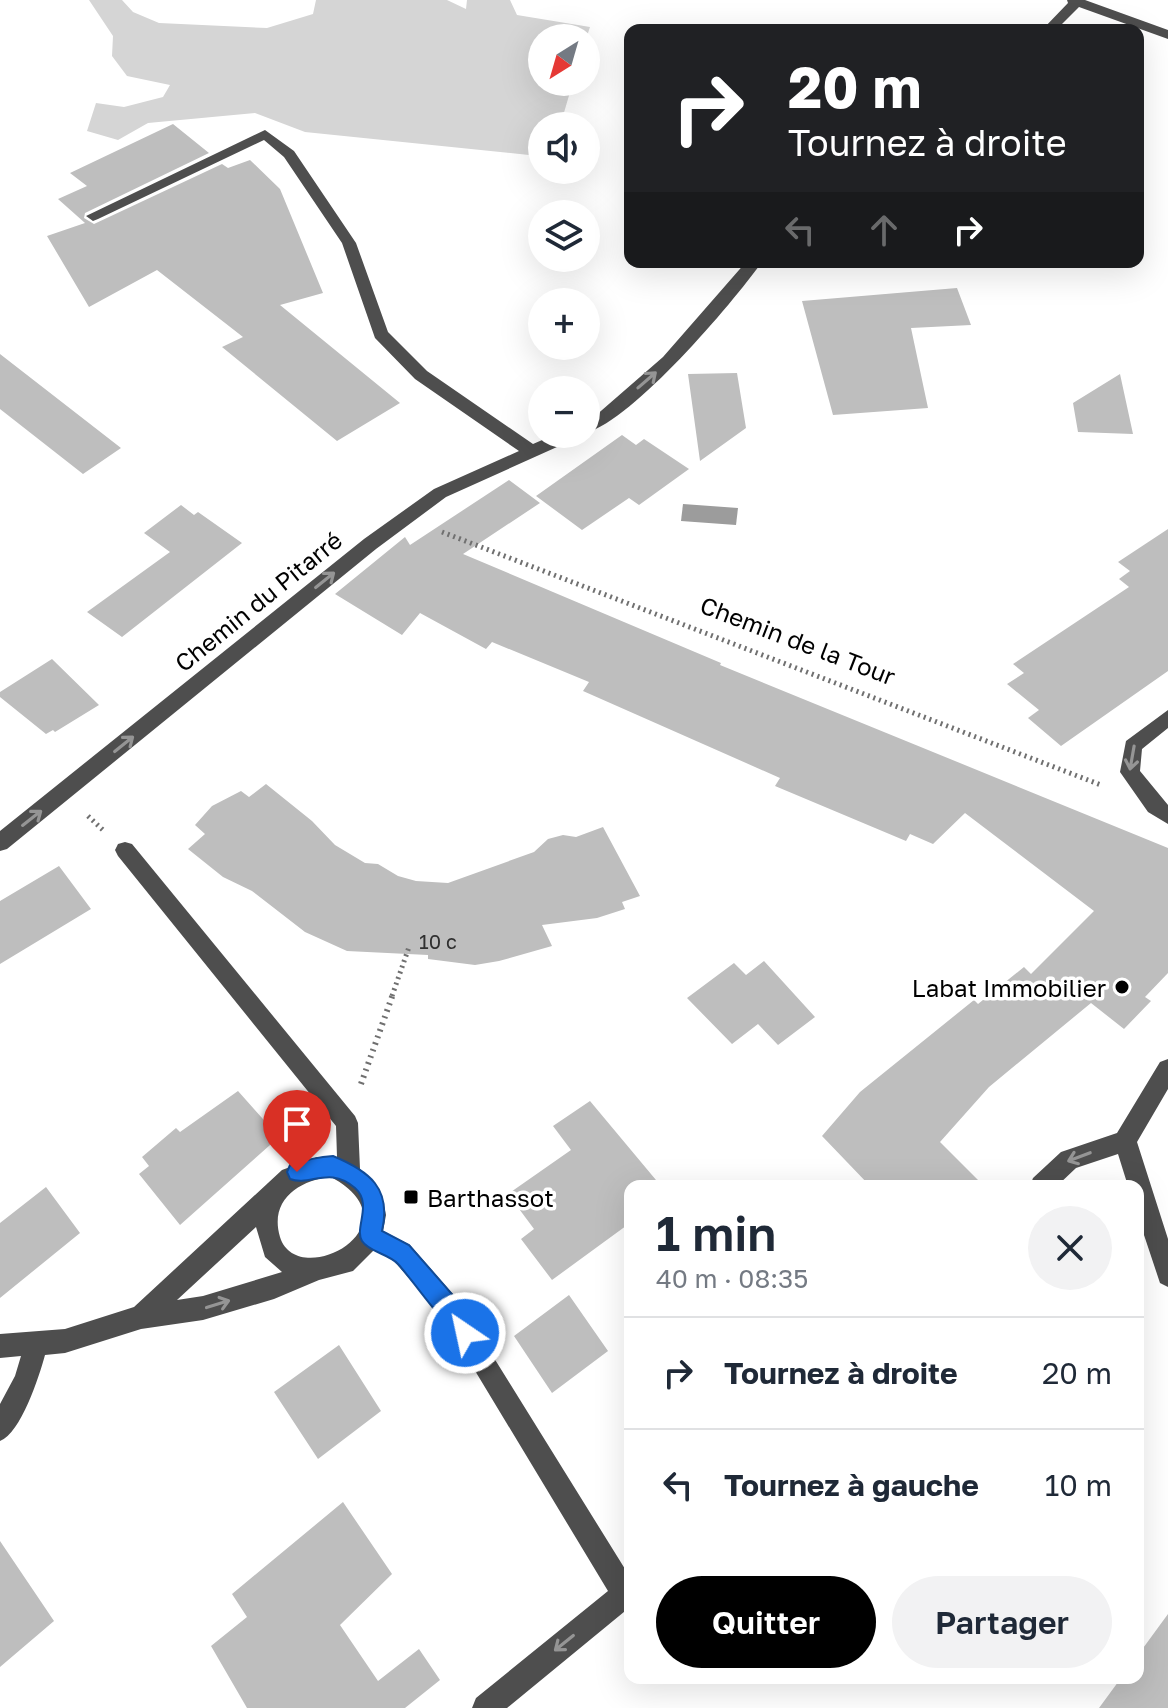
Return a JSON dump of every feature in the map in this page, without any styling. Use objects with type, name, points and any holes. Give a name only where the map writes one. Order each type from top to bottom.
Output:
[{"type":"street","points":[[1054,24],[1075,1],[1138,24]]},
{"type":"street","points":[[1144,26],[1168,35]]},
{"type":"street","points":[[93,216],[265,134],[289,154],[349,243],[381,334],[421,375],[532,452]]},
{"type":"street","points":[[600,421],[669,361],[749,268]]},
{"type":"street","name":"Chemin du Pitarré","points":[[0,843],[440,493],[541,448]]},
{"type":"street","points":[[1161,811],[1130,772],[1133,746],[1168,717]]},
{"type":"street","points":[[125,850],[347,1123],[349,1172]]},
{"type":"street","points":[[1047,1180],[1069,1160],[1125,1141],[1168,1069]]},
{"type":"street","points":[[1125,1141],[1138,1180]]},
{"type":"street","points":[[0,1346],[65,1341],[141,1317],[203,1308],[347,1262],[361,1250],[370,1236],[375,1216],[372,1197],[363,1181],[333,1166],[297,1172],[141,1317]]},
{"type":"street","points":[[271,1197],[265,1222],[271,1246],[288,1264],[313,1271]]},
{"type":"street","points":[[1144,1200],[1168,1275]]},
{"type":"street","points":[[370,1236],[402,1253],[450,1308],[624,1587]]},
{"type":"street","points":[[0,1429],[26,1380],[36,1345]]},
{"type":"street","points":[[486,1708],[624,1594]]},
{"type":"path","name":"Chemin de la Tour","points":[[406,518],[1161,811]]},
{"type":"path","points":[[63,794],[125,850]]},
{"type":"path","points":[[347,1123],[409,947]]},
{"type":"shaded area","points":[[89,0],[122,0],[133,12],[159,23],[267,28],[313,14],[316,0],[447,0],[466,9],[467,0],[510,0],[517,15],[572,24],[528,24],[528,96],[569,96],[564,112],[528,112],[528,155],[305,132],[255,113],[148,123],[118,140],[87,131],[96,103],[124,107],[163,97],[170,85],[127,76],[112,56],[113,36]]},
{"type":"shaded area","points":[[683,504],[738,508],[736,525],[681,521]]},
{"type":"building","points":[[173,124],[209,153],[85,213],[84,218],[94,224],[222,164],[228,168],[250,160],[280,189],[323,293],[280,305],[400,403],[337,441],[222,347],[243,337],[157,270],[89,307],[47,236],[85,223],[58,199],[87,186],[70,173]]},
{"type":"building","points":[[957,288],[971,325],[911,328],[928,408],[833,415],[802,301]]},
{"type":"building","points":[[0,354],[121,448],[83,474],[0,409]]},
{"type":"building","points":[[737,373],[746,428],[700,461],[688,374]]},
{"type":"building","points":[[1120,374],[1133,434],[1078,432],[1073,403]]},
{"type":"building","points":[[622,435],[636,445],[644,439],[689,469],[639,505],[629,498],[582,530],[536,496]]},
{"type":"building","points":[[509,480],[540,503],[463,554],[720,665],[1168,848],[1168,973],[1145,997],[1151,1001],[1124,1029],[1091,1003],[989,1087],[940,1142],[978,1180],[864,1180],[822,1136],[860,1092],[974,1000],[978,1004],[1024,967],[1031,974],[1094,911],[965,813],[933,844],[910,834],[906,841],[775,786],[780,778],[583,691],[589,682],[492,642],[486,649],[420,613],[402,635],[335,594],[405,537],[410,545]]},
{"type":"building","points":[[181,505],[194,515],[198,512],[242,543],[122,637],[87,612],[170,552],[144,533]]},
{"type":"building","points":[[1168,529],[1168,671],[1061,746],[1028,718],[1039,710],[1007,684],[1024,673],[1013,664],[1129,587],[1119,579],[1130,571],[1118,562]]},
{"type":"building","points":[[52,659],[99,705],[55,732],[46,734],[0,697],[0,692]]},
{"type":"building","points":[[266,784],[312,821],[335,845],[365,863],[378,864],[398,876],[416,881],[448,883],[534,852],[548,839],[563,835],[576,837],[603,827],[640,896],[622,902],[625,909],[597,918],[542,925],[552,946],[499,961],[475,965],[428,959],[428,955],[347,951],[305,932],[252,891],[223,877],[188,849],[205,834],[195,825],[212,806],[241,791],[249,797]]},
{"type":"building","points":[[59,866],[91,909],[0,964],[0,901]]},
{"type":"building","points":[[764,961],[815,1017],[778,1045],[758,1024],[732,1044],[687,998],[734,963],[746,975]]},
{"type":"building","points":[[238,1091],[279,1137],[180,1225],[139,1174],[149,1166],[142,1157],[176,1128],[180,1132]]},
{"type":"building","points":[[590,1101],[656,1180],[624,1180],[624,1227],[552,1280],[521,1239],[534,1229],[508,1194],[571,1150],[553,1126]]},
{"type":"building","points":[[46,1187],[80,1233],[0,1298],[0,1223]]},
{"type":"building","points":[[569,1295],[608,1351],[552,1393],[514,1336]]},
{"type":"building","points":[[339,1345],[381,1411],[318,1459],[274,1392]]},
{"type":"building","points":[[343,1502],[392,1574],[340,1625],[378,1681],[419,1649],[440,1680],[405,1708],[247,1708],[211,1646],[247,1617],[232,1594]]},
{"type":"building","points":[[0,1541],[54,1621],[0,1667]]},
{"type":"building","points":[[1168,1614],[1168,1708],[1099,1708],[1117,1684],[1144,1684],[1144,1647]]},
{"type":"place","name":"Labat Immobilier","points":[[1122,987]]},
{"type":"place","name":"Barthassot","points":[[411,1197]]},
{"type":"route","points":[[297,1172],[333,1166],[363,1181],[372,1197],[375,1216],[370,1236],[402,1253],[450,1308],[465,1333]]}]
